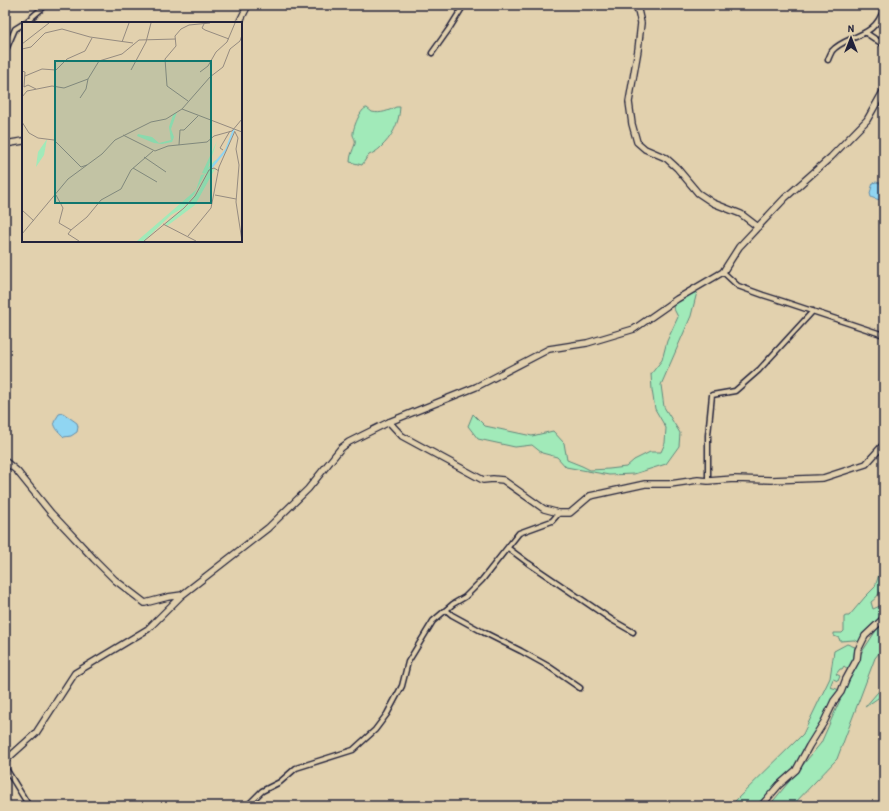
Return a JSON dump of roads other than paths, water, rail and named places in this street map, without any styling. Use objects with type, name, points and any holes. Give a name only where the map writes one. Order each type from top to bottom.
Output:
[{"type":"street","points":[[26,22],[46,5]]},
{"type":"street","points":[[240,22],[248,5]]},
{"type":"street","points":[[432,53],[464,5]]},
{"type":"street","points":[[634,5],[638,10],[640,23],[636,63],[629,102],[632,124],[637,142],[645,149],[666,158],[677,168],[698,193],[713,203],[741,214],[758,227]]},
{"type":"street","points":[[828,60],[832,51],[843,42],[866,33],[875,26],[881,17],[884,8]]},
{"type":"street","points":[[5,52],[15,29],[22,25]]},
{"type":"street","points":[[866,33],[884,45]]},
{"type":"street","points":[[5,762],[36,733],[75,673],[148,629],[182,595],[268,528],[308,489],[341,448],[349,442],[389,422],[476,387],[549,349],[587,343],[634,330],[677,299],[723,272],[739,247],[785,198],[831,157],[867,120],[884,90]]},
{"type":"street","points":[[5,144],[22,141]]},
{"type":"street","points":[[723,272],[738,286],[884,335]]},
{"type":"street","points":[[708,481],[708,435],[712,395],[735,391],[759,370],[813,311]]},
{"type":"street","points":[[389,422],[402,436],[428,451],[483,480],[503,480],[544,509],[559,513],[570,513],[590,496],[645,484],[670,484],[698,480],[823,478],[866,464],[884,444]]},
{"type":"street","points":[[5,461],[17,471],[51,513],[94,559],[115,580],[145,603],[182,595]]},
{"type":"street","points":[[247,806],[262,791],[280,782],[296,768],[353,750],[375,730],[387,714],[402,686],[408,662],[433,621],[453,604],[465,597],[482,580],[519,533],[552,521],[559,513]]},
{"type":"street","points":[[508,548],[612,620],[633,632]]},
{"type":"street","points":[[446,610],[452,615],[548,666],[580,688]]},
{"type":"street","points":[[761,806],[779,784],[796,770],[824,722],[834,700],[841,692],[857,659],[858,650],[865,636],[884,618]]},
{"type":"street","points":[[5,767],[28,806]]},
{"type":"water","points":[[876,182],[884,184],[884,201],[871,197],[870,193],[873,183]]},
{"type":"water","points":[[63,413],[77,423],[77,432],[71,436],[64,437],[55,427],[54,422],[59,414]]}]
